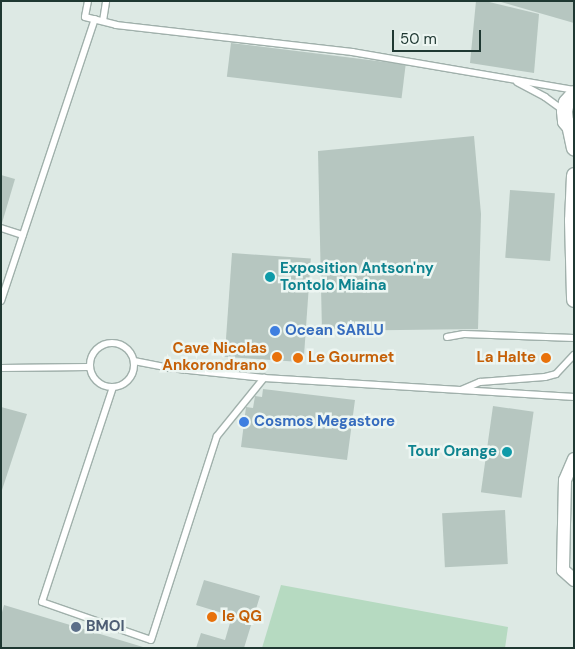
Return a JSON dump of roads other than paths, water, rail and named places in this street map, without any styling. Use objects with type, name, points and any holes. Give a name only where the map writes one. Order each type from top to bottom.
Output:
[{"type":"main road","points":[[574,91],[568,98],[564,111],[565,121],[572,130],[574,148]]},
{"type":"main road","points":[[574,175],[572,220],[574,299]]},
{"type":"street","points":[[574,459],[565,480],[566,538],[563,570],[574,580]]},
{"type":"lane","points":[[88,1],[85,17],[116,25],[352,52],[574,91]]},
{"type":"lane","points":[[102,21],[106,1]]},
{"type":"lane","points":[[1,301],[95,19]]},
{"type":"lane","points":[[512,80],[545,97],[564,111]]},
{"type":"lane","points":[[1,228],[24,235]]},
{"type":"lane","points":[[447,337],[464,334],[574,338]]},
{"type":"lane","points":[[106,343],[124,346],[133,355],[134,362],[134,371],[130,379],[122,385],[113,388],[100,384],[91,374],[92,355],[106,343]]},
{"type":"lane","points":[[459,391],[480,382],[545,377],[556,374],[564,368],[574,355]]},
{"type":"lane","points":[[134,362],[168,368],[264,378],[574,397]]},
{"type":"lane","points":[[1,368],[90,367]]},
{"type":"lane","points":[[113,388],[42,602],[151,640],[217,436],[264,378]]},
{"type":"place","name":"Exposition Antson'ny Tontolo Miaina","points":[[270,277]]},
{"type":"place","name":"Ocean SARLU","points":[[275,331]]},
{"type":"place","name":"Cave Nicolas Ankorondrano","points":[[277,357]]},
{"type":"place","name":"Le Gourmet","points":[[298,358]]},
{"type":"place","name":"La Halte","points":[[546,358]]},
{"type":"place","name":"Cosmos Megastore","points":[[244,422]]},
{"type":"place","name":"Tour Orange","points":[[507,452]]},
{"type":"place","name":"le QG","points":[[212,617]]},
{"type":"place","name":"BMOI","points":[[76,627]]}]
